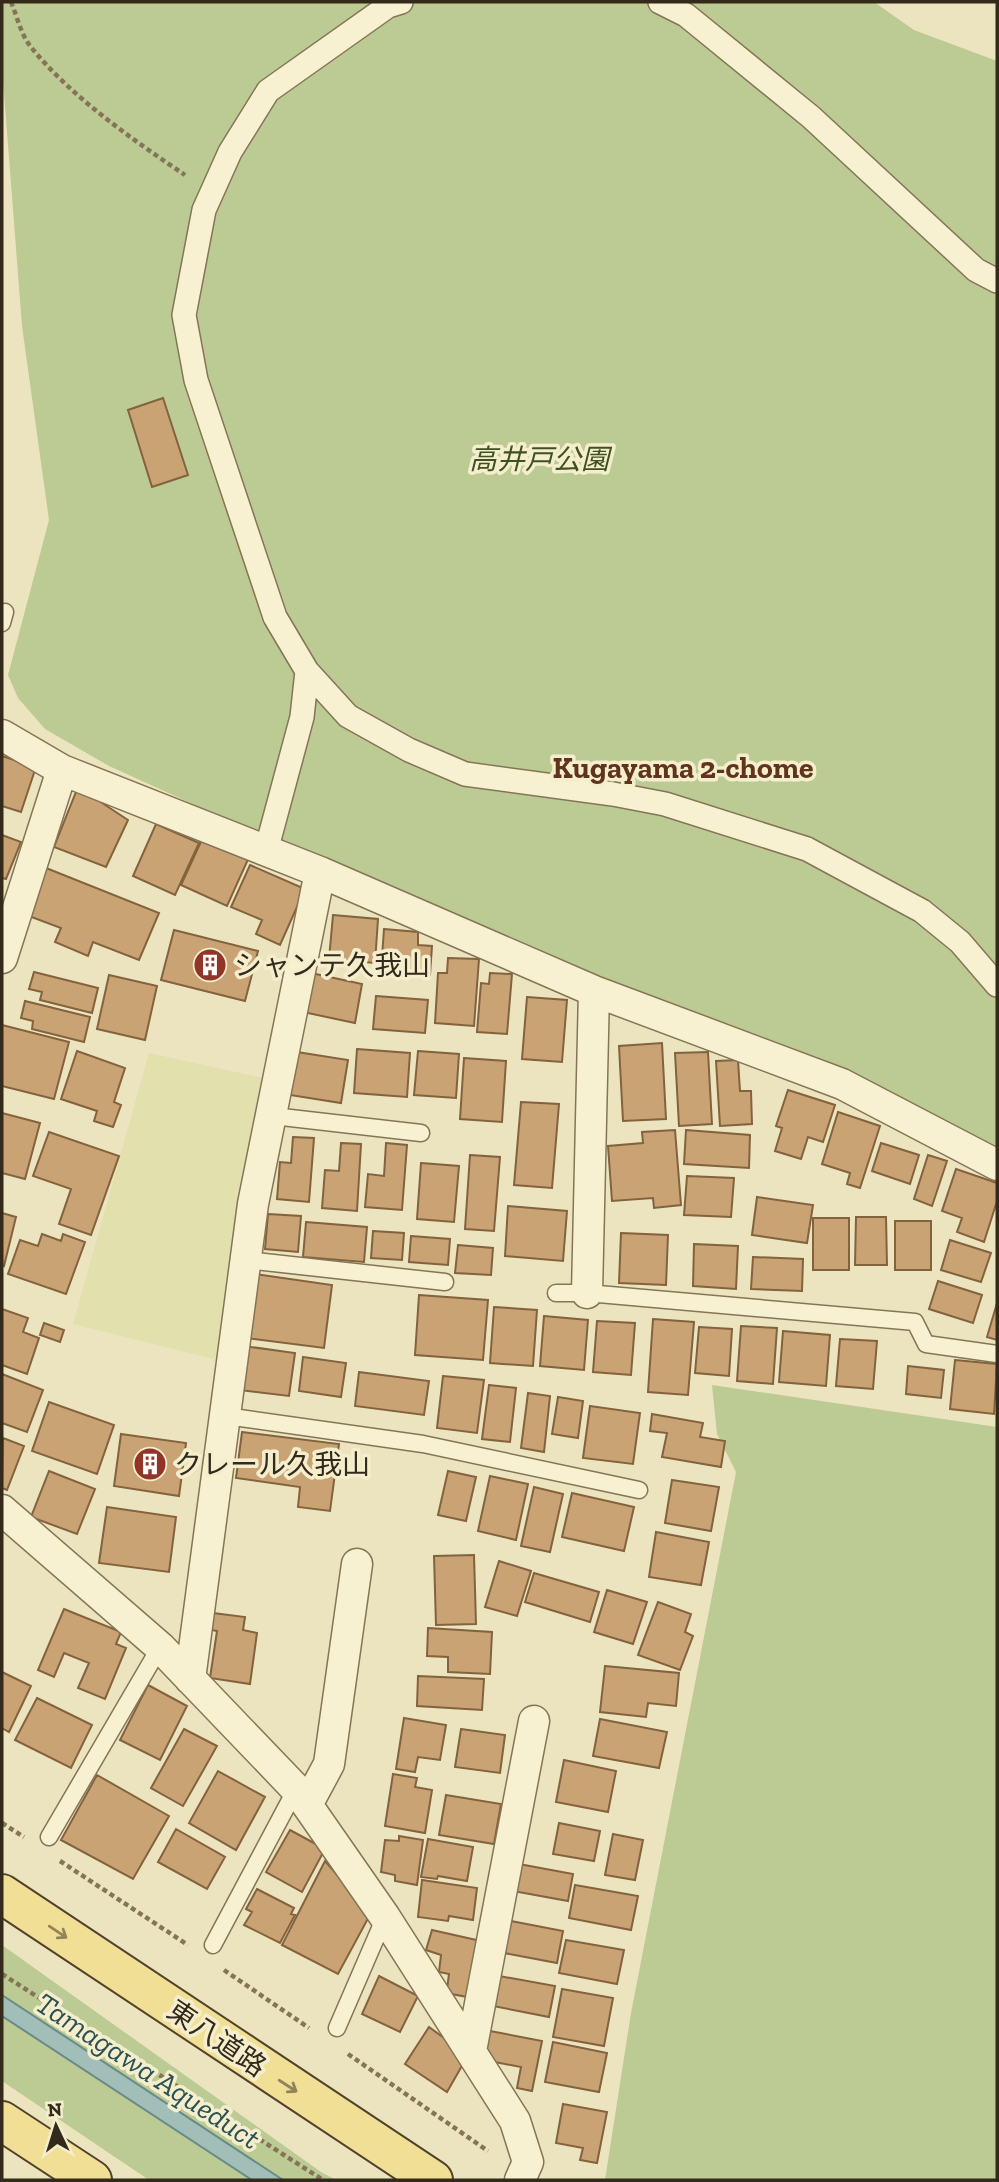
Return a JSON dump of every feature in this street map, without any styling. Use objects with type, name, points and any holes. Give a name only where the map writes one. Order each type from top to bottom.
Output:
[{"type":"main road","name":"東八道路","points":[[2,1894],[433,2180]]},
{"type":"main road","points":[[2,2121],[92,2180]]},
{"type":"street","points":[[401,2],[388,6],[268,91],[230,152],[212,193],[198,237],[184,315],[196,380],[275,617],[307,671],[348,716],[409,750],[465,774],[613,794],[665,804],[807,849],[922,911],[960,942],[997,985]]},
{"type":"street","points":[[660,2],[686,15],[811,117],[976,270],[997,281]]},
{"type":"street","points":[[266,851],[299,730],[307,671]]},
{"type":"street","points":[[2,735],[62,770],[320,872],[594,991],[842,1084],[997,1165]]},
{"type":"street","points":[[2,958],[62,770]]},
{"type":"street","points":[[190,1679],[253,1204],[273,1116],[320,872]]},
{"type":"street","points":[[587,1293],[594,991]]},
{"type":"street","points":[[2,1510],[160,1647],[302,1797],[386,1917],[514,2121],[528,2162],[522,2178]]},
{"type":"street","points":[[302,1797],[330,1764],[356,1564]]},
{"type":"street","points":[[471,2051],[534,1721]]},
{"type":"lane","points":[[273,1116],[421,1133]]},
{"type":"lane","points":[[246,1260],[445,1282]]},
{"type":"lane","points":[[556,1293],[587,1293],[915,1322],[926,1344],[997,1354]]},
{"type":"lane","points":[[226,1416],[424,1444],[639,1490]]},
{"type":"lane","points":[[49,1837],[160,1647]]},
{"type":"lane","points":[[213,1945],[302,1797]]},
{"type":"lane","points":[[337,2028],[386,1917]]},
{"type":"path","points":[[11,2],[29,45],[72,88],[138,144],[212,193]]},
{"type":"path","points":[[2,1823],[32,1842]]},
{"type":"path","points":[[53,1856],[196,1951]]},
{"type":"path","points":[[217,1965],[320,2035]]},
{"type":"path","points":[[2,1974],[323,2180]]},
{"type":"path","points":[[342,2050],[522,2178]]},
{"type":"shaded area","points":[[149,1053],[263,1078],[218,1360],[73,1324]]},
{"type":"green space","name":"高井戸公園","points":[[2,2],[874,2],[914,30],[997,61],[997,1153],[755,1041],[371,885],[109,766],[45,729],[18,698],[8,675],[49,520],[22,326],[2,67]]},
{"type":"green space","points":[[712,1385],[997,1427],[997,2180],[605,2180],[631,2013],[736,1472],[717,1434]]},
{"type":"green space","points":[[2,1945],[336,2180],[149,2180],[2,2081]]},
{"type":"water","points":[[2,1995],[283,2180],[252,2180],[2,2016]]},
{"type":"building","points":[[163,398],[188,475],[152,487],[128,410]]},
{"type":"building","points":[[2,756],[36,767],[21,812],[2,806]]},
{"type":"building","points":[[78,787],[128,820],[106,867],[54,847]]},
{"type":"building","points":[[156,824],[199,843],[175,895],[133,876]]},
{"type":"building","points":[[2,835],[21,842],[6,879],[2,878]]},
{"type":"building","points":[[204,835],[250,855],[227,906],[181,885]]},
{"type":"building","points":[[250,865],[305,889],[280,945],[256,934],[262,920],[231,907]]},
{"type":"building","points":[[46,868],[159,913],[139,960],[93,942],[88,956],[55,942],[61,928],[26,915]]},
{"type":"building","points":[[333,915],[378,919],[375,963],[329,959]]},
{"type":"building","points":[[384,929],[418,932],[418,945],[432,946],[430,975],[381,971]]},
{"type":"building","name":"シャンテ久我山","points":[[174,930],[258,951],[245,1001],[161,980]]},
{"type":"building","points":[[448,958],[479,959],[474,1026],[435,1023],[438,973],[447,973]]},
{"type":"building","points":[[34,972],[98,988],[92,1013],[40,1000],[42,992],[29,989]]},
{"type":"building","points":[[311,973],[362,984],[355,1023],[303,1012]]},
{"type":"building","points":[[490,973],[512,974],[507,1034],[477,1032],[481,983],[489,984]]},
{"type":"building","points":[[109,975],[157,986],[145,1040],[97,1029]]},
{"type":"building","points":[[376,996],[428,1000],[425,1033],[373,1029]]},
{"type":"building","points":[[527,997],[567,1000],[562,1062],[522,1059]]},
{"type":"building","points":[[25,1001],[90,1017],[84,1042],[32,1029],[33,1021],[21,1018]]},
{"type":"building","points":[[2,1025],[69,1042],[54,1099],[2,1086]]},
{"type":"building","points":[[662,1043],[666,1119],[623,1121],[619,1046]]},
{"type":"building","points":[[357,1049],[410,1053],[407,1097],[354,1093]]},
{"type":"building","points":[[77,1051],[125,1068],[114,1102],[121,1105],[113,1127],[94,1121],[97,1111],[61,1099]]},
{"type":"building","points":[[418,1051],[459,1054],[456,1098],[414,1095]]},
{"type":"building","points":[[297,1052],[348,1060],[341,1103],[290,1095]]},
{"type":"building","points":[[708,1052],[712,1124],[679,1126],[675,1053]]},
{"type":"building","points":[[464,1058],[506,1061],[502,1122],[460,1119]]},
{"type":"building","points":[[738,1060],[740,1091],[751,1091],[752,1124],[720,1126],[716,1061]]},
{"type":"building","points":[[788,1090],[835,1105],[823,1142],[808,1137],[801,1159],[775,1151],[782,1128],[776,1126]]},
{"type":"building","points":[[521,1102],[559,1104],[552,1188],[514,1185]]},
{"type":"building","points":[[838,1112],[880,1126],[860,1188],[847,1184],[850,1173],[822,1164]]},
{"type":"building","points":[[2,1113],[40,1123],[25,1179],[2,1173]]},
{"type":"building","points":[[675,1130],[681,1205],[654,1208],[653,1198],[612,1201],[608,1146],[643,1143],[642,1132]]},
{"type":"building","points":[[686,1130],[750,1135],[749,1168],[684,1164]]},
{"type":"building","points":[[49,1132],[119,1156],[91,1235],[59,1224],[71,1189],[33,1176]]},
{"type":"building","points":[[293,1137],[314,1138],[309,1202],[277,1199],[280,1162],[291,1163]]},
{"type":"building","points":[[341,1143],[361,1144],[357,1211],[322,1208],[325,1170],[339,1171]]},
{"type":"building","points":[[386,1143],[407,1145],[402,1210],[365,1207],[368,1174],[384,1176]]},
{"type":"building","points":[[881,1143],[919,1155],[910,1184],[872,1171]]},
{"type":"building","points":[[470,1155],[500,1157],[494,1231],[465,1229]]},
{"type":"building","points":[[928,1155],[947,1161],[932,1206],[914,1199]]},
{"type":"building","points":[[421,1163],[459,1166],[454,1222],[417,1219]]},
{"type":"building","points":[[956,1169],[997,1183],[997,1201],[984,1242],[957,1232],[962,1218],[942,1211]]},
{"type":"building","points":[[687,1176],[734,1178],[731,1217],[684,1215]]},
{"type":"building","points":[[757,1197],[813,1205],[807,1243],[752,1235]]},
{"type":"building","points":[[508,1206],[567,1211],[563,1261],[505,1256]]},
{"type":"building","points":[[2,1213],[16,1217],[4,1266],[2,1265]]},
{"type":"building","points":[[268,1214],[301,1216],[298,1252],[265,1249]]},
{"type":"building","points":[[856,1217],[886,1217],[887,1265],[855,1265]]},
{"type":"building","points":[[813,1218],[849,1218],[849,1270],[813,1270]]},
{"type":"building","points":[[895,1221],[931,1221],[931,1270],[895,1270]]},
{"type":"building","points":[[306,1222],[367,1227],[364,1262],[303,1257]]},
{"type":"building","points":[[373,1231],[404,1233],[402,1260],[371,1258]]},
{"type":"building","points":[[621,1233],[668,1235],[666,1285],[619,1283]]},
{"type":"building","points":[[42,1234],[61,1241],[63,1234],[85,1242],[66,1294],[8,1274],[20,1240],[38,1246]]},
{"type":"building","points":[[411,1236],[450,1239],[448,1265],[409,1262]]},
{"type":"building","points":[[950,1240],[991,1253],[981,1282],[941,1270]]},
{"type":"building","points":[[694,1244],[738,1246],[736,1289],[693,1286]]},
{"type":"building","points":[[458,1245],[493,1248],[491,1275],[455,1273]]},
{"type":"building","points":[[753,1257],[803,1259],[802,1291],[751,1289]]},
{"type":"building","points":[[255,1274],[332,1285],[324,1348],[246,1338]]},
{"type":"building","points":[[938,1281],[982,1295],[973,1323],[929,1309]]},
{"type":"building","points":[[419,1295],[488,1300],[483,1360],[415,1355]]},
{"type":"building","points":[[997,1303],[997,1340],[987,1337]]},
{"type":"building","points":[[494,1307],[537,1310],[533,1366],[490,1363]]},
{"type":"building","points":[[2,1309],[28,1318],[23,1332],[39,1338],[27,1374],[2,1365]]},
{"type":"building","points":[[544,1316],[588,1320],[584,1370],[540,1366]]},
{"type":"building","points":[[653,1319],[694,1322],[688,1395],[648,1392]]},
{"type":"building","points":[[597,1321],[635,1323],[631,1375],[593,1372]]},
{"type":"building","points":[[44,1323],[64,1330],[60,1342],[40,1335]]},
{"type":"building","points":[[741,1326],[777,1328],[773,1384],[737,1381]]},
{"type":"building","points":[[699,1327],[732,1329],[729,1376],[695,1373]]},
{"type":"building","points":[[783,1331],[830,1335],[826,1386],[779,1382]]},
{"type":"building","points":[[840,1339],[877,1341],[873,1389],[836,1386]]},
{"type":"building","points":[[244,1346],[295,1353],[289,1396],[239,1390]]},
{"type":"building","points":[[303,1357],[346,1363],[341,1397],[299,1391]]},
{"type":"building","points":[[955,1360],[997,1364],[994,1414],[950,1409]]},
{"type":"building","points":[[908,1366],[944,1370],[941,1398],[906,1394]]},
{"type":"building","points":[[359,1372],[429,1381],[424,1415],[355,1406]]},
{"type":"building","points":[[2,1374],[43,1390],[27,1432],[2,1423]]},
{"type":"building","points":[[443,1376],[484,1380],[477,1433],[437,1428]]},
{"type":"building","points":[[489,1385],[516,1388],[510,1442],[482,1439]]},
{"type":"building","points":[[528,1393],[550,1396],[544,1452],[521,1448]]},
{"type":"building","points":[[558,1397],[583,1401],[578,1438],[552,1434]]},
{"type":"building","points":[[49,1402],[114,1425],[97,1474],[32,1451]]},
{"type":"building","points":[[590,1406],[640,1413],[633,1464],[583,1458]]},
{"type":"building","points":[[652,1414],[703,1423],[700,1437],[725,1441],[721,1467],[662,1457],[667,1433],[650,1431]]},
{"type":"building","points":[[242,1432],[339,1444],[330,1511],[298,1507],[300,1487],[236,1478]]},
{"type":"building","name":"クレール久我山","points":[[121,1434],[186,1443],[179,1496],[114,1486]]},
{"type":"building","points":[[3,1438],[24,1446],[7,1490],[2,1488]]},
{"type":"building","points":[[49,1471],[95,1489],[77,1534],[31,1517]]},
{"type":"building","points":[[448,1471],[476,1477],[466,1521],[438,1515]]},
{"type":"building","points":[[490,1476],[528,1484],[516,1540],[478,1531]]},
{"type":"building","points":[[672,1480],[719,1487],[711,1531],[665,1523]]},
{"type":"building","points":[[534,1487],[563,1494],[550,1552],[521,1546]]},
{"type":"building","points":[[572,1493],[634,1507],[624,1551],[562,1537]]},
{"type":"building","points":[[107,1507],[176,1517],[169,1572],[99,1563]]},
{"type":"building","points":[[656,1532],[709,1542],[701,1585],[649,1577]]},
{"type":"building","points":[[474,1555],[476,1624],[436,1625],[434,1556]]},
{"type":"building","points":[[499,1561],[531,1571],[517,1616],[485,1607]]},
{"type":"building","points":[[534,1573],[599,1592],[590,1622],[525,1602]]},
{"type":"building","points":[[607,1590],[647,1602],[633,1644],[594,1632]]},
{"type":"building","points":[[658,1602],[691,1614],[685,1632],[693,1636],[680,1670],[638,1655]]},
{"type":"building","points":[[64,1609],[121,1632],[116,1644],[126,1648],[105,1699],[78,1688],[89,1663],[64,1653],[54,1677],[38,1670]]},
{"type":"building","points":[[213,1613],[245,1617],[243,1630],[257,1633],[250,1684],[210,1678],[217,1631],[211,1630]]},
{"type":"building","points":[[428,1628],[492,1632],[490,1674],[448,1672],[448,1657],[427,1656]]},
{"type":"building","points":[[605,1666],[679,1673],[676,1706],[648,1703],[646,1717],[600,1712]]},
{"type":"building","points":[[2,1672],[31,1686],[9,1732],[2,1728]]},
{"type":"building","points":[[418,1676],[484,1679],[482,1710],[417,1706]]},
{"type":"building","points":[[148,1685],[187,1706],[160,1760],[120,1740]]},
{"type":"building","points":[[37,1698],[92,1725],[71,1768],[15,1740]]},
{"type":"building","points":[[404,1718],[446,1725],[440,1760],[418,1757],[415,1772],[396,1769]]},
{"type":"building","points":[[600,1719],[667,1732],[659,1768],[593,1756]]},
{"type":"building","points":[[184,1729],[217,1746],[183,1806],[151,1788]]},
{"type":"building","points":[[461,1729],[505,1735],[500,1773],[455,1767]]},
{"type":"building","points":[[564,1760],[616,1771],[608,1812],[556,1802]]},
{"type":"building","points":[[218,1771],[265,1797],[236,1850],[189,1823]]},
{"type":"building","points":[[393,1774],[417,1778],[415,1787],[432,1790],[425,1833],[385,1826]]},
{"type":"building","points":[[97,1775],[169,1816],[133,1879],[61,1840]]},
{"type":"building","points":[[446,1795],[501,1804],[494,1844],[439,1835]]},
{"type":"building","points":[[559,1823],[600,1831],[594,1861],[553,1854]]},
{"type":"building","points":[[176,1829],[225,1857],[207,1889],[158,1862]]},
{"type":"building","points":[[290,1830],[325,1849],[302,1892],[266,1872]]},
{"type":"building","points":[[613,1834],[643,1840],[635,1880],[605,1875]]},
{"type":"building","points":[[399,1836],[423,1840],[417,1885],[395,1881],[395,1875],[381,1872],[385,1840],[399,1841]]},
{"type":"building","points":[[428,1839],[473,1847],[467,1881],[438,1876],[437,1879],[421,1877]]},
{"type":"building","points":[[325,1861],[371,1913],[338,1974],[282,1945]]},
{"type":"building","points":[[519,1864],[573,1874],[568,1901],[513,1891]]},
{"type":"building","points":[[422,1880],[477,1888],[473,1920],[449,1916],[448,1921],[418,1917]]},
{"type":"building","points":[[575,1885],[638,1896],[631,1930],[569,1918]]},
{"type":"building","points":[[257,1889],[294,1908],[291,1914],[295,1915],[280,1943],[244,1925],[252,1912],[246,1909]]},
{"type":"building","points":[[511,1921],[563,1931],[557,1963],[504,1953]]},
{"type":"building","points":[[432,1930],[481,1941],[468,1997],[451,1994],[447,1989],[449,1974],[439,1972],[441,1955],[426,1950]]},
{"type":"building","points":[[566,1940],[624,1950],[617,1984],[559,1973]]},
{"type":"building","points":[[379,1976],[418,1996],[400,2032],[362,2014]]},
{"type":"building","points":[[499,1976],[555,1986],[549,2017],[493,2006]]},
{"type":"building","points":[[562,1989],[613,1998],[604,2046],[553,2037]]},
{"type":"building","points":[[429,2027],[451,2043],[463,2064],[447,2092],[405,2064]]},
{"type":"building","points":[[490,2031],[542,2041],[532,2091],[517,2088],[521,2067],[484,2060]]},
{"type":"building","points":[[553,2042],[607,2053],[599,2092],[545,2082]]},
{"type":"building","points":[[563,2104],[607,2112],[597,2163],[580,2160],[583,2148],[556,2143]]},
{"type":"place","name":"シャンテ久我山","points":[[210,965]]},
{"type":"place","name":"クレール久我山","points":[[150,1464]]},
{"type":"district","name":"Kugayama 2-chome","points":[[683,768]]},
{"type":"water label","name":"Tamagawa Aqueduct","points":[[148,2071]]}]
